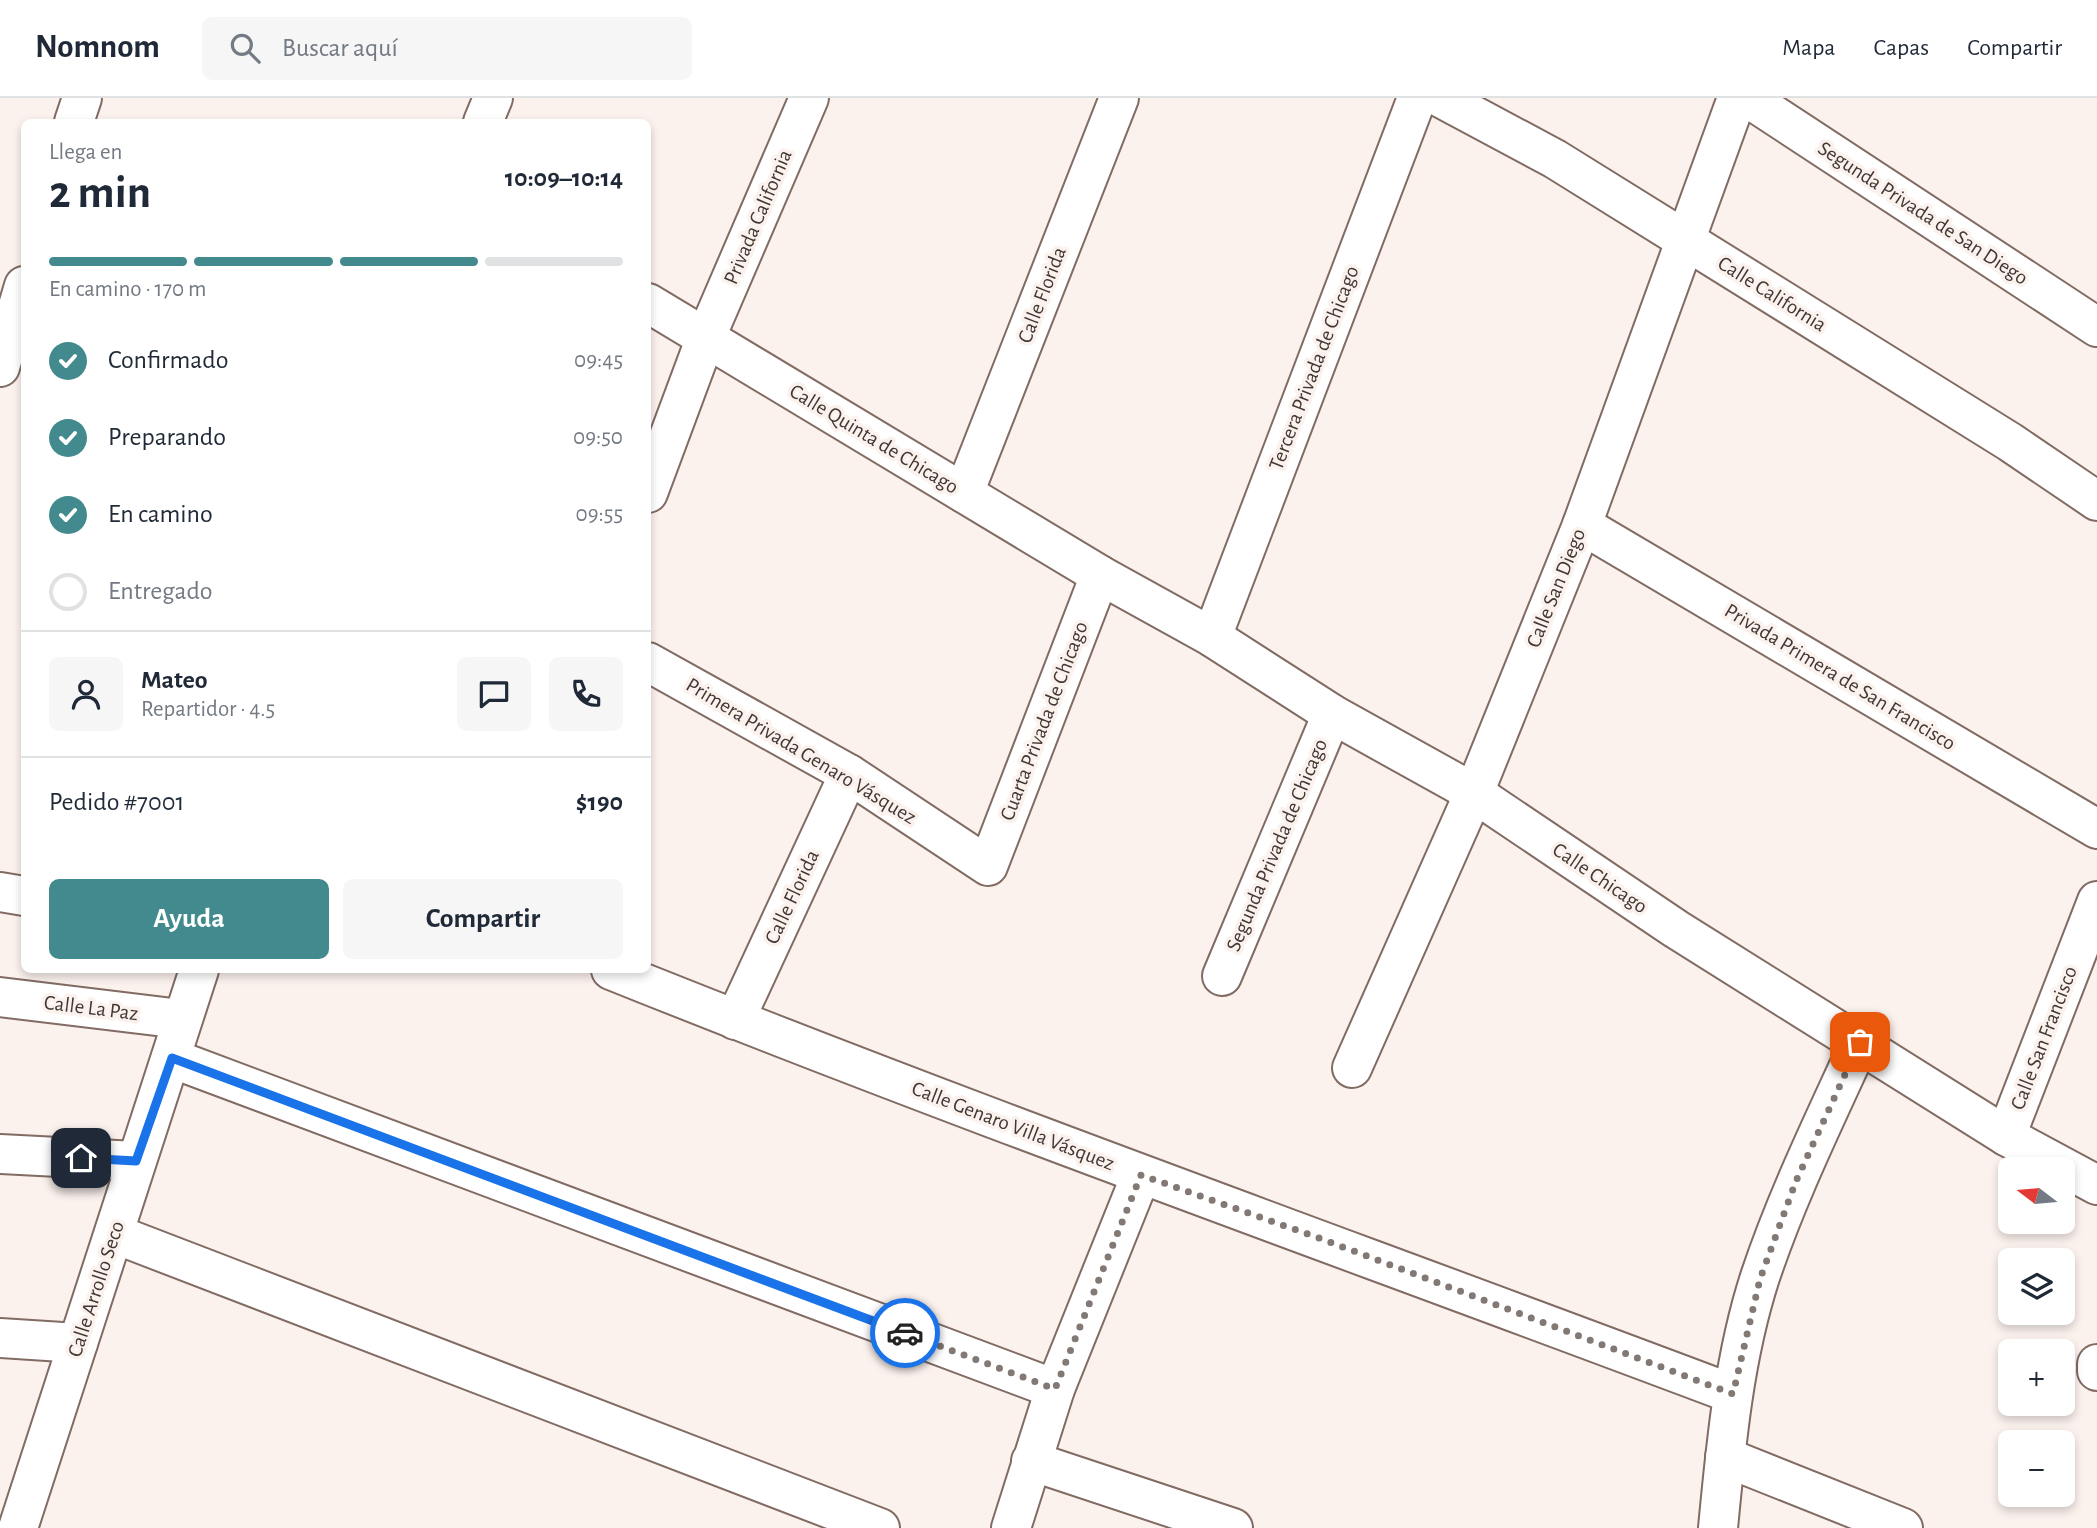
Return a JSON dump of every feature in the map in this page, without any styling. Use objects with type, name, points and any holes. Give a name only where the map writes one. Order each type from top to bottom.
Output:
[{"type":"street","points":[[75,119],[82,98]]},
{"type":"street","name":"Privada California","points":[[706,337],[809,98]]},
{"type":"street","name":"Calle Florida","points":[[964,493],[1119,98]]},
{"type":"street","name":"Tercera Privada de Chicago","points":[[1212,637],[1417,98]]},
{"type":"street","name":"Calle California","points":[[1441,98],[1555,159],[1687,240],[2010,442],[2097,501]]},
{"type":"street","name":"Calle San Diego","points":[[1352,1068],[1474,793],[1582,525],[1737,98]]},
{"type":"street","name":"Segunda Privada de San Diego","points":[[1748,98],[2097,327]]},
{"type":"street","points":[[0,367],[21,296]]},
{"type":"street","name":"Calle Quinta de Chicago","points":[[651,305],[1100,575]]},
{"type":"street","points":[[651,485],[706,337]]},
{"type":"street","name":"Privada Primera de San Francisco","points":[[1582,525],[2097,829]]},
{"type":"street","name":"Calle Chicago","points":[[1100,575],[1212,637],[1332,714],[1474,793],[1676,929],[2006,1136],[2097,1185]]},
{"type":"street","name":"Cuarta Privada de Chicago","points":[[988,866],[1100,575]]},
{"type":"street","name":"Primera Privada Genaro Vásquez","points":[[651,664],[849,774],[988,866]]},
{"type":"street","name":"Segunda Privada de Chicago","points":[[1222,976],[1332,714]]},
{"type":"street","name":"Calle Florida","points":[[735,1020],[849,774]]},
{"type":"street","points":[[0,892],[21,896]]},
{"type":"street","name":"Calle San Francisco","points":[[2006,1136],[2097,901]]},
{"type":"street","name":"Calle Arrollo Seco","points":[[22,1527],[78,1343],[198,973]]},
{"type":"street","name":"Calle Genaro Villa Vásquez","points":[[618,973],[1141,1175],[1319,1238],[1733,1394]]},
{"type":"street","name":"Calle La Paz","points":[[0,996],[181,1019]]},
{"type":"street","points":[[1718,1528],[1733,1394],[1760,1279],[1796,1181],[1860,1042]]},
{"type":"street","points":[[172,1058],[1055,1389]]},
{"type":"street","points":[[0,1154],[136,1161]]},
{"type":"street","points":[[1011,1528],[1055,1389],[1141,1175]]},
{"type":"street","points":[[115,1234],[880,1528]]},
{"type":"street","points":[[0,1338],[78,1343]]},
{"type":"street","points":[[1725,1457],[1903,1528]]},
{"type":"street","points":[[1031,1461],[1233,1528]]},
{"type":"way so far","points":[[905,1333],[1055,1389],[1141,1175],[1319,1238],[1733,1394],[1760,1279],[1796,1181],[1860,1042]]},
{"type":"route","points":[[81,1158],[136,1161],[172,1058],[905,1333]]}]
